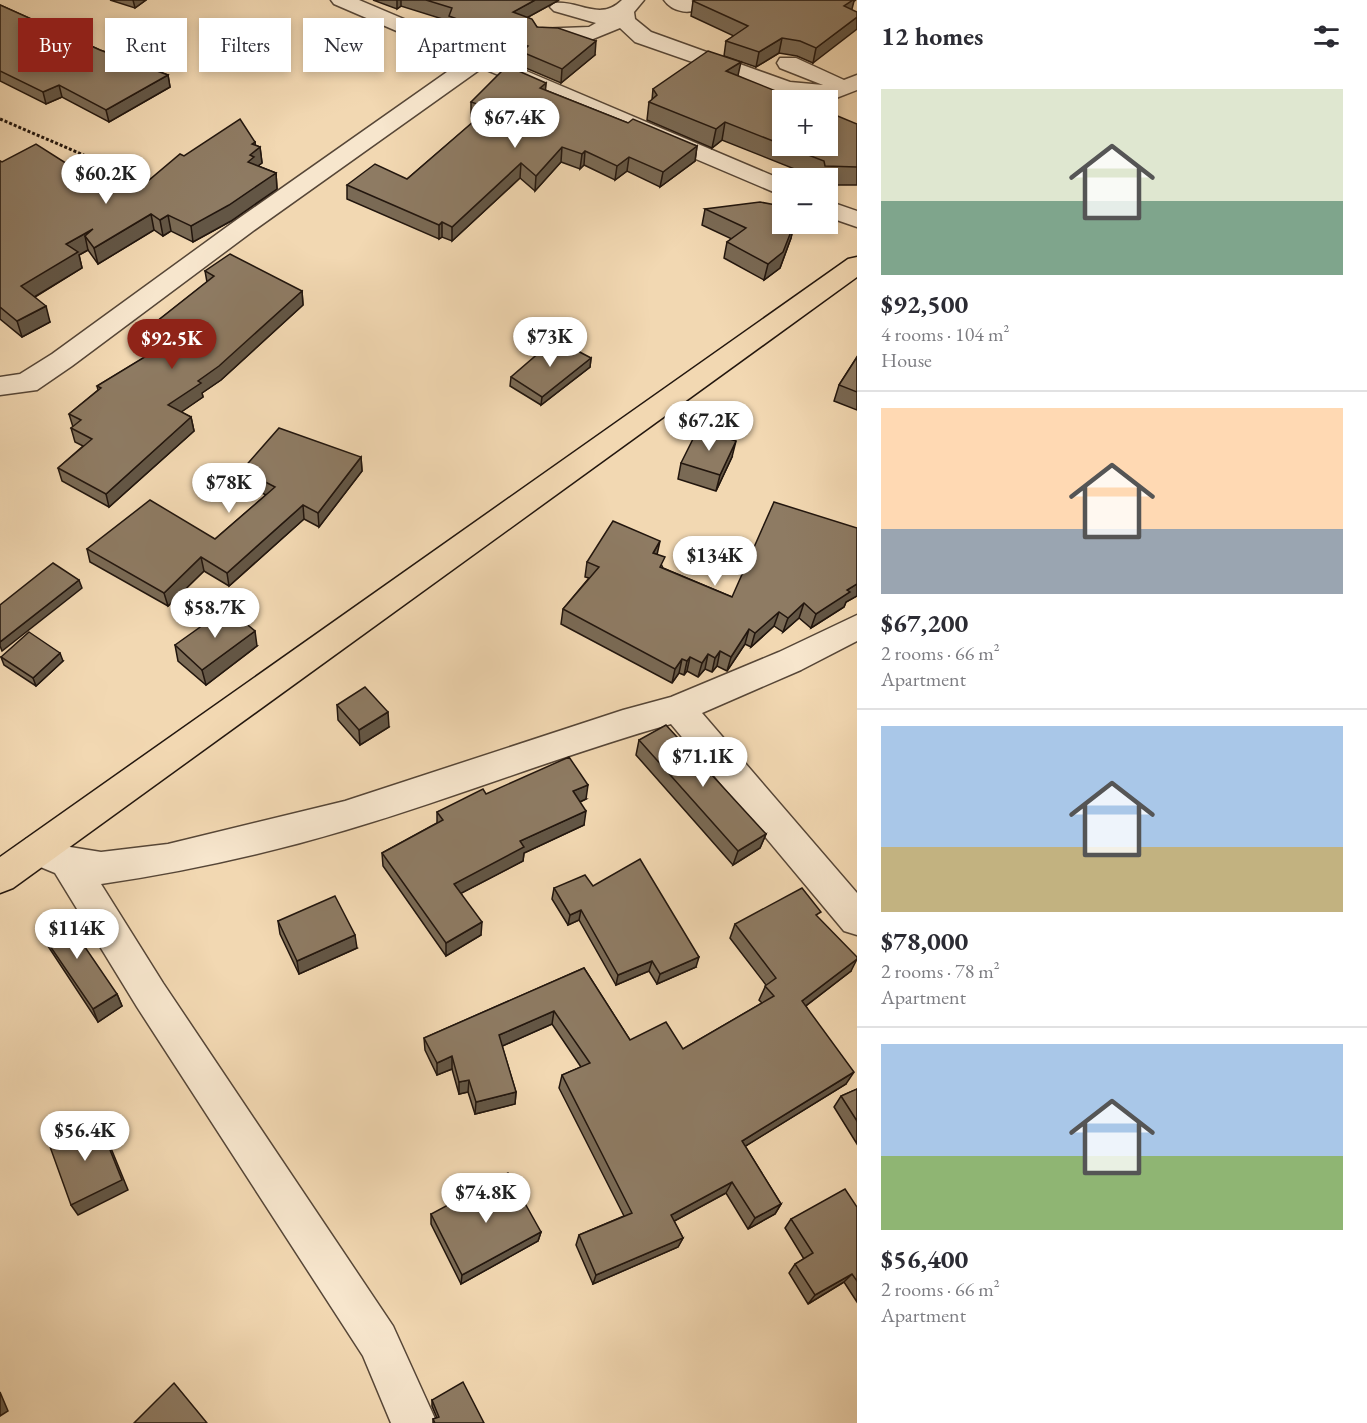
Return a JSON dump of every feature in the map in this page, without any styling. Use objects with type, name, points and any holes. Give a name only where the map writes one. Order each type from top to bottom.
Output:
[{"type":"main road","points":[[0,877],[53,856],[857,265]]},
{"type":"street","points":[[341,0],[396,24]]},
{"type":"street","points":[[561,7],[596,17],[612,16],[627,11]]},
{"type":"street","points":[[544,34],[593,33],[613,23],[627,11]]},
{"type":"street","points":[[627,11],[643,37],[787,88],[842,92]]},
{"type":"street","points":[[624,51],[643,37]]},
{"type":"street","points":[[788,63],[842,92]]},
{"type":"street","points":[[699,81],[723,67]]},
{"type":"street","points":[[0,386],[27,383],[62,360],[244,226],[463,72]]},
{"type":"street","points":[[508,72],[772,184]]},
{"type":"street","points":[[838,212],[857,220]]},
{"type":"street","points":[[53,856],[101,868],[168,859],[345,816],[623,724],[678,709],[790,662],[857,627]]},
{"type":"street","points":[[678,709],[857,919]]},
{"type":"street","points":[[53,856],[150,995],[378,1341],[414,1423]]},
{"type":"path","points":[[0,119],[152,185]]},
{"type":"building","points":[[426,0],[535,0],[513,12],[532,19],[537,27],[558,28],[596,41],[562,69],[527,54],[527,18],[454,18],[449,16],[452,8]]},
{"type":"building","points":[[853,0],[844,6],[857,12],[857,17],[816,48],[800,41],[782,38],[759,52],[726,41],[748,26],[693,1]]},
{"type":"building","points":[[0,5],[29,18],[18,18],[18,72],[93,72],[93,47],[105,52],[105,72],[160,72],[168,75],[106,110],[59,85],[43,92],[0,71]]},
{"type":"building","points":[[708,51],[741,62],[726,71],[773,90],[772,141],[725,122],[716,129],[649,102],[657,95],[653,89]]},
{"type":"building","points":[[501,72],[521,72],[546,83],[540,88],[628,123],[633,119],[697,146],[663,172],[629,157],[617,166],[585,151],[582,154],[562,147],[536,176],[521,163],[452,227],[442,222],[439,225],[347,185],[375,164],[407,179],[489,108],[471,102]]},
{"type":"building","points":[[838,116],[857,124],[857,167],[825,166],[824,161],[811,156],[838,156]]},
{"type":"building","points":[[240,119],[255,142],[252,144],[260,147],[250,155],[254,157],[248,162],[276,173],[229,205],[191,226],[168,215],[160,220],[151,214],[94,248],[85,236],[93,229],[66,244],[78,252],[21,286],[46,306],[17,321],[0,307],[0,161],[36,144],[72,167],[80,162],[136,191],[180,154],[184,156]]},
{"type":"building","points":[[760,202],[772,204],[772,234],[790,234],[783,252],[768,264],[727,242],[746,228],[705,209]]},
{"type":"building","points":[[230,254],[302,291],[219,366],[198,381],[201,383],[168,405],[191,417],[106,494],[58,468],[92,439],[71,428],[81,420],[69,414],[101,388],[97,386],[153,352],[147,348],[150,346],[137,337],[214,276],[205,271]]},
{"type":"building","points":[[555,339],[591,358],[542,397],[511,377]]},
{"type":"building","points":[[857,357],[857,392],[839,385]]},
{"type":"building","points":[[279,428],[361,457],[318,513],[303,505],[227,573],[201,557],[164,593],[87,549],[150,500],[215,539],[275,487],[242,470]]},
{"type":"building","points":[[698,429],[736,441],[720,475],[681,463]]},
{"type":"building","points":[[774,502],[857,528],[857,584],[847,590],[850,592],[816,614],[804,603],[788,618],[779,612],[755,633],[749,629],[731,657],[720,651],[715,658],[708,654],[702,663],[690,657],[687,661],[682,659],[675,669],[563,609],[599,567],[587,562],[613,521],[660,541],[653,553],[665,557],[660,567],[732,597]]},
{"type":"building","points":[[53,563],[79,580],[0,642],[0,605]]},
{"type":"building","points":[[227,608],[255,631],[202,670],[175,645]]},
{"type":"building","points":[[29,632],[60,653],[33,678],[1,657]]},
{"type":"building","points":[[365,687],[388,712],[359,730],[337,705]]},
{"type":"building","points":[[666,725],[766,834],[738,851],[639,740]]},
{"type":"building","points":[[569,757],[588,785],[573,791],[586,811],[520,841],[524,847],[454,884],[482,922],[446,943],[382,853],[443,820],[437,812],[483,789],[486,794]]},
{"type":"building","points":[[640,859],[699,957],[660,974],[652,961],[618,975],[581,910],[570,915],[554,888],[585,875],[593,886]]},
{"type":"building","points":[[802,888],[821,912],[816,915],[857,957],[802,1001],[854,1072],[742,1141],[781,1204],[755,1218],[732,1182],[671,1215],[683,1238],[596,1275],[579,1235],[632,1213],[562,1075],[590,1063],[554,1011],[499,1035],[516,1092],[476,1102],[469,1080],[459,1082],[452,1056],[437,1063],[424,1038],[584,968],[630,1040],[666,1022],[683,1049],[774,996],[765,986],[776,978],[735,924]]},
{"type":"building","points":[[335,896],[355,935],[297,961],[278,921]]},
{"type":"building","points":[[61,912],[117,994],[93,1009],[37,927]]},
{"type":"building","points":[[857,1089],[857,1121],[841,1096]]},
{"type":"building","points":[[98,1120],[122,1180],[71,1205],[49,1144]]},
{"type":"building","points":[[508,1173],[541,1232],[462,1275],[431,1214]]},
{"type":"building","points":[[845,1189],[857,1207],[857,1281],[852,1274],[815,1295],[795,1264],[813,1253],[791,1219]]},
{"type":"building","points":[[463,1382],[484,1423],[435,1423],[433,1419],[439,1417],[432,1400]]},
{"type":"building","points":[[174,1383],[207,1423],[134,1423]]}]
